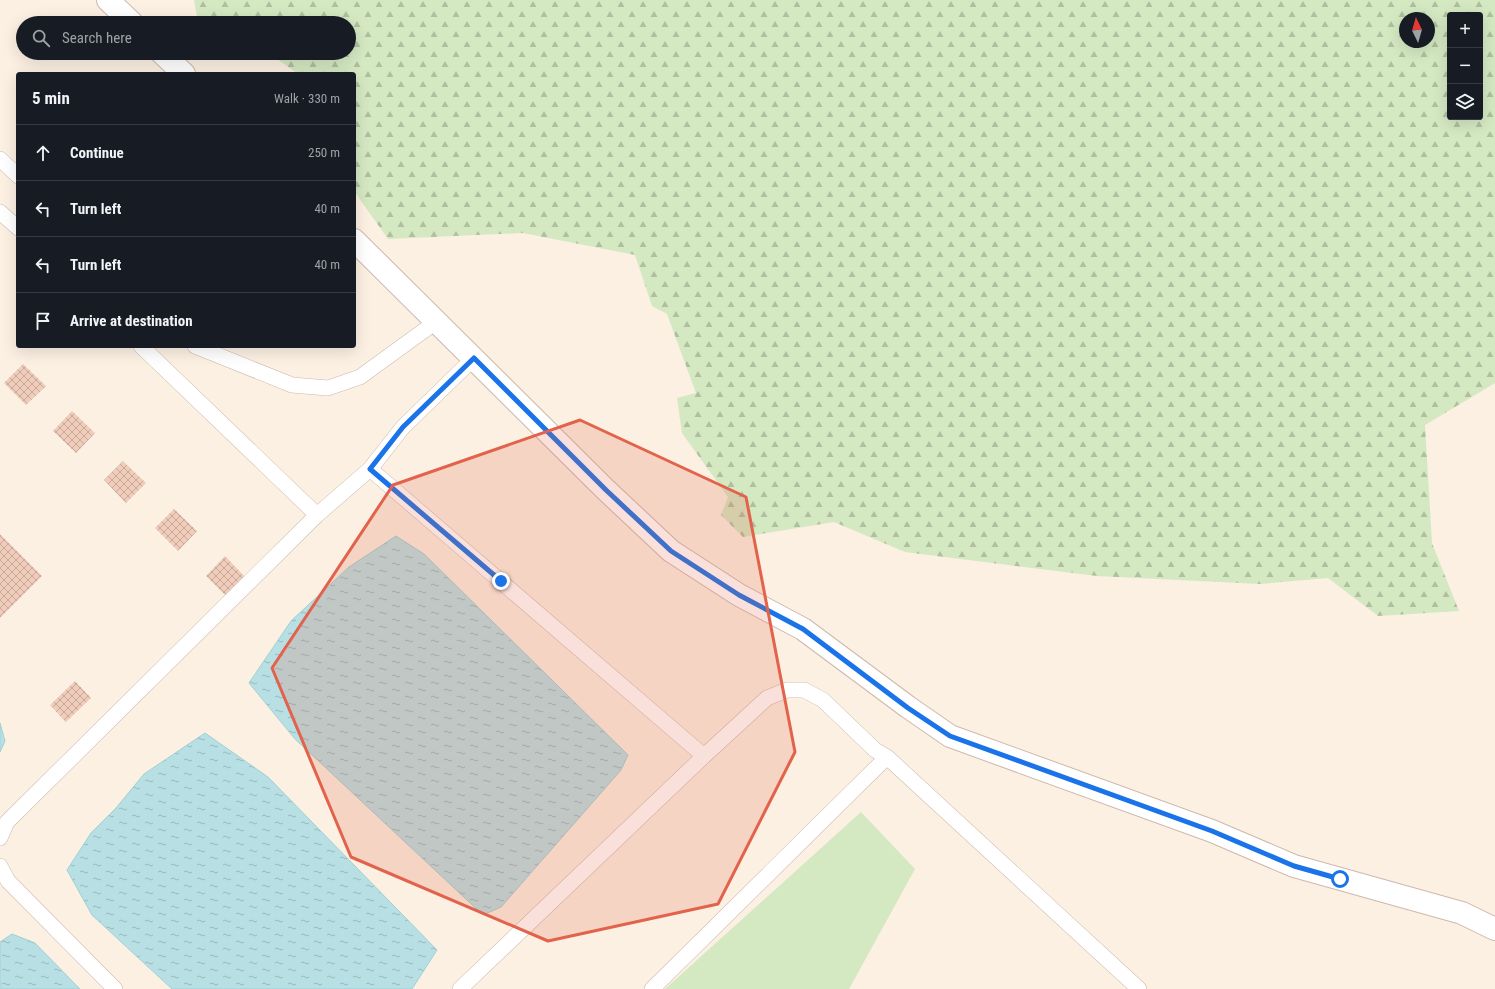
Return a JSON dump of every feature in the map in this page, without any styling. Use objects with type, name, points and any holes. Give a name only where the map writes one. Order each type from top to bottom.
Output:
[{"type":"street","points":[[108,0],[125,16]]},
{"type":"street","points":[[169,60],[182,72]]},
{"type":"street","points":[[356,242],[606,490],[671,551],[739,595],[803,629],[908,708],[950,736],[1212,831],[1294,866],[1462,913],[1495,929]]},
{"type":"lane","points":[[0,159],[16,174]]},
{"type":"lane","points":[[0,212],[16,226]]},
{"type":"lane","points":[[200,348],[292,385],[328,388],[360,377],[437,321]]},
{"type":"lane","points":[[143,348],[317,515]]},
{"type":"lane","points":[[0,838],[7,822],[317,515],[370,469],[403,427],[474,358]]},
{"type":"lane","points":[[370,469],[704,756]]},
{"type":"lane","points":[[460,989],[704,756],[767,698],[787,690],[804,690],[823,700],[875,750],[887,757],[1139,989]]},
{"type":"lane","points":[[652,989],[887,757]]},
{"type":"lane","points":[[0,866],[8,881],[114,989]]},
{"type":"highlighted area","points":[[580,420],[746,497],[795,752],[718,904],[548,941],[351,857],[272,668],[393,485]]},
{"type":"green space","points":[[194,0],[1495,0],[1495,383],[1425,425],[1432,543],[1459,611],[1378,616],[1328,578],[1260,584],[1097,576],[905,552],[834,522],[743,537],[721,515],[728,497],[682,433],[677,398],[696,393],[667,314],[652,306],[635,255],[523,233],[388,239],[356,194],[356,72],[295,72],[279,60],[356,60],[356,16],[197,16]]},
{"type":"green space","points":[[861,812],[915,869],[849,989],[665,989]]},
{"type":"water","points":[[396,536],[424,554],[628,755],[621,770],[501,907],[483,915],[295,739],[249,683],[291,621],[349,567]]},
{"type":"water","points":[[0,723],[5,741],[0,752]]},
{"type":"water","points":[[205,733],[268,777],[437,950],[412,989],[172,989],[92,915],[67,870],[91,833],[116,808],[144,774]]},
{"type":"water","points":[[12,934],[35,943],[80,989],[0,989],[0,942]]},
{"type":"building","points":[[23,364],[46,386],[26,405],[4,383]]},
{"type":"building","points":[[72,411],[95,433],[76,453],[53,431]]},
{"type":"building","points":[[123,461],[146,483],[126,503],[104,480]]},
{"type":"building","points":[[174,509],[197,531],[178,551],[155,528]]},
{"type":"building","points":[[0,534],[42,576],[0,618]]},
{"type":"building","points":[[225,556],[247,579],[228,598],[206,576]]},
{"type":"building","points":[[75,681],[91,698],[66,722],[50,705]]},
{"type":"route","points":[[501,581],[370,469],[403,427],[474,358],[606,490],[671,551],[739,595],[803,629],[908,708],[950,736],[1212,831],[1294,866],[1340,879]]}]
